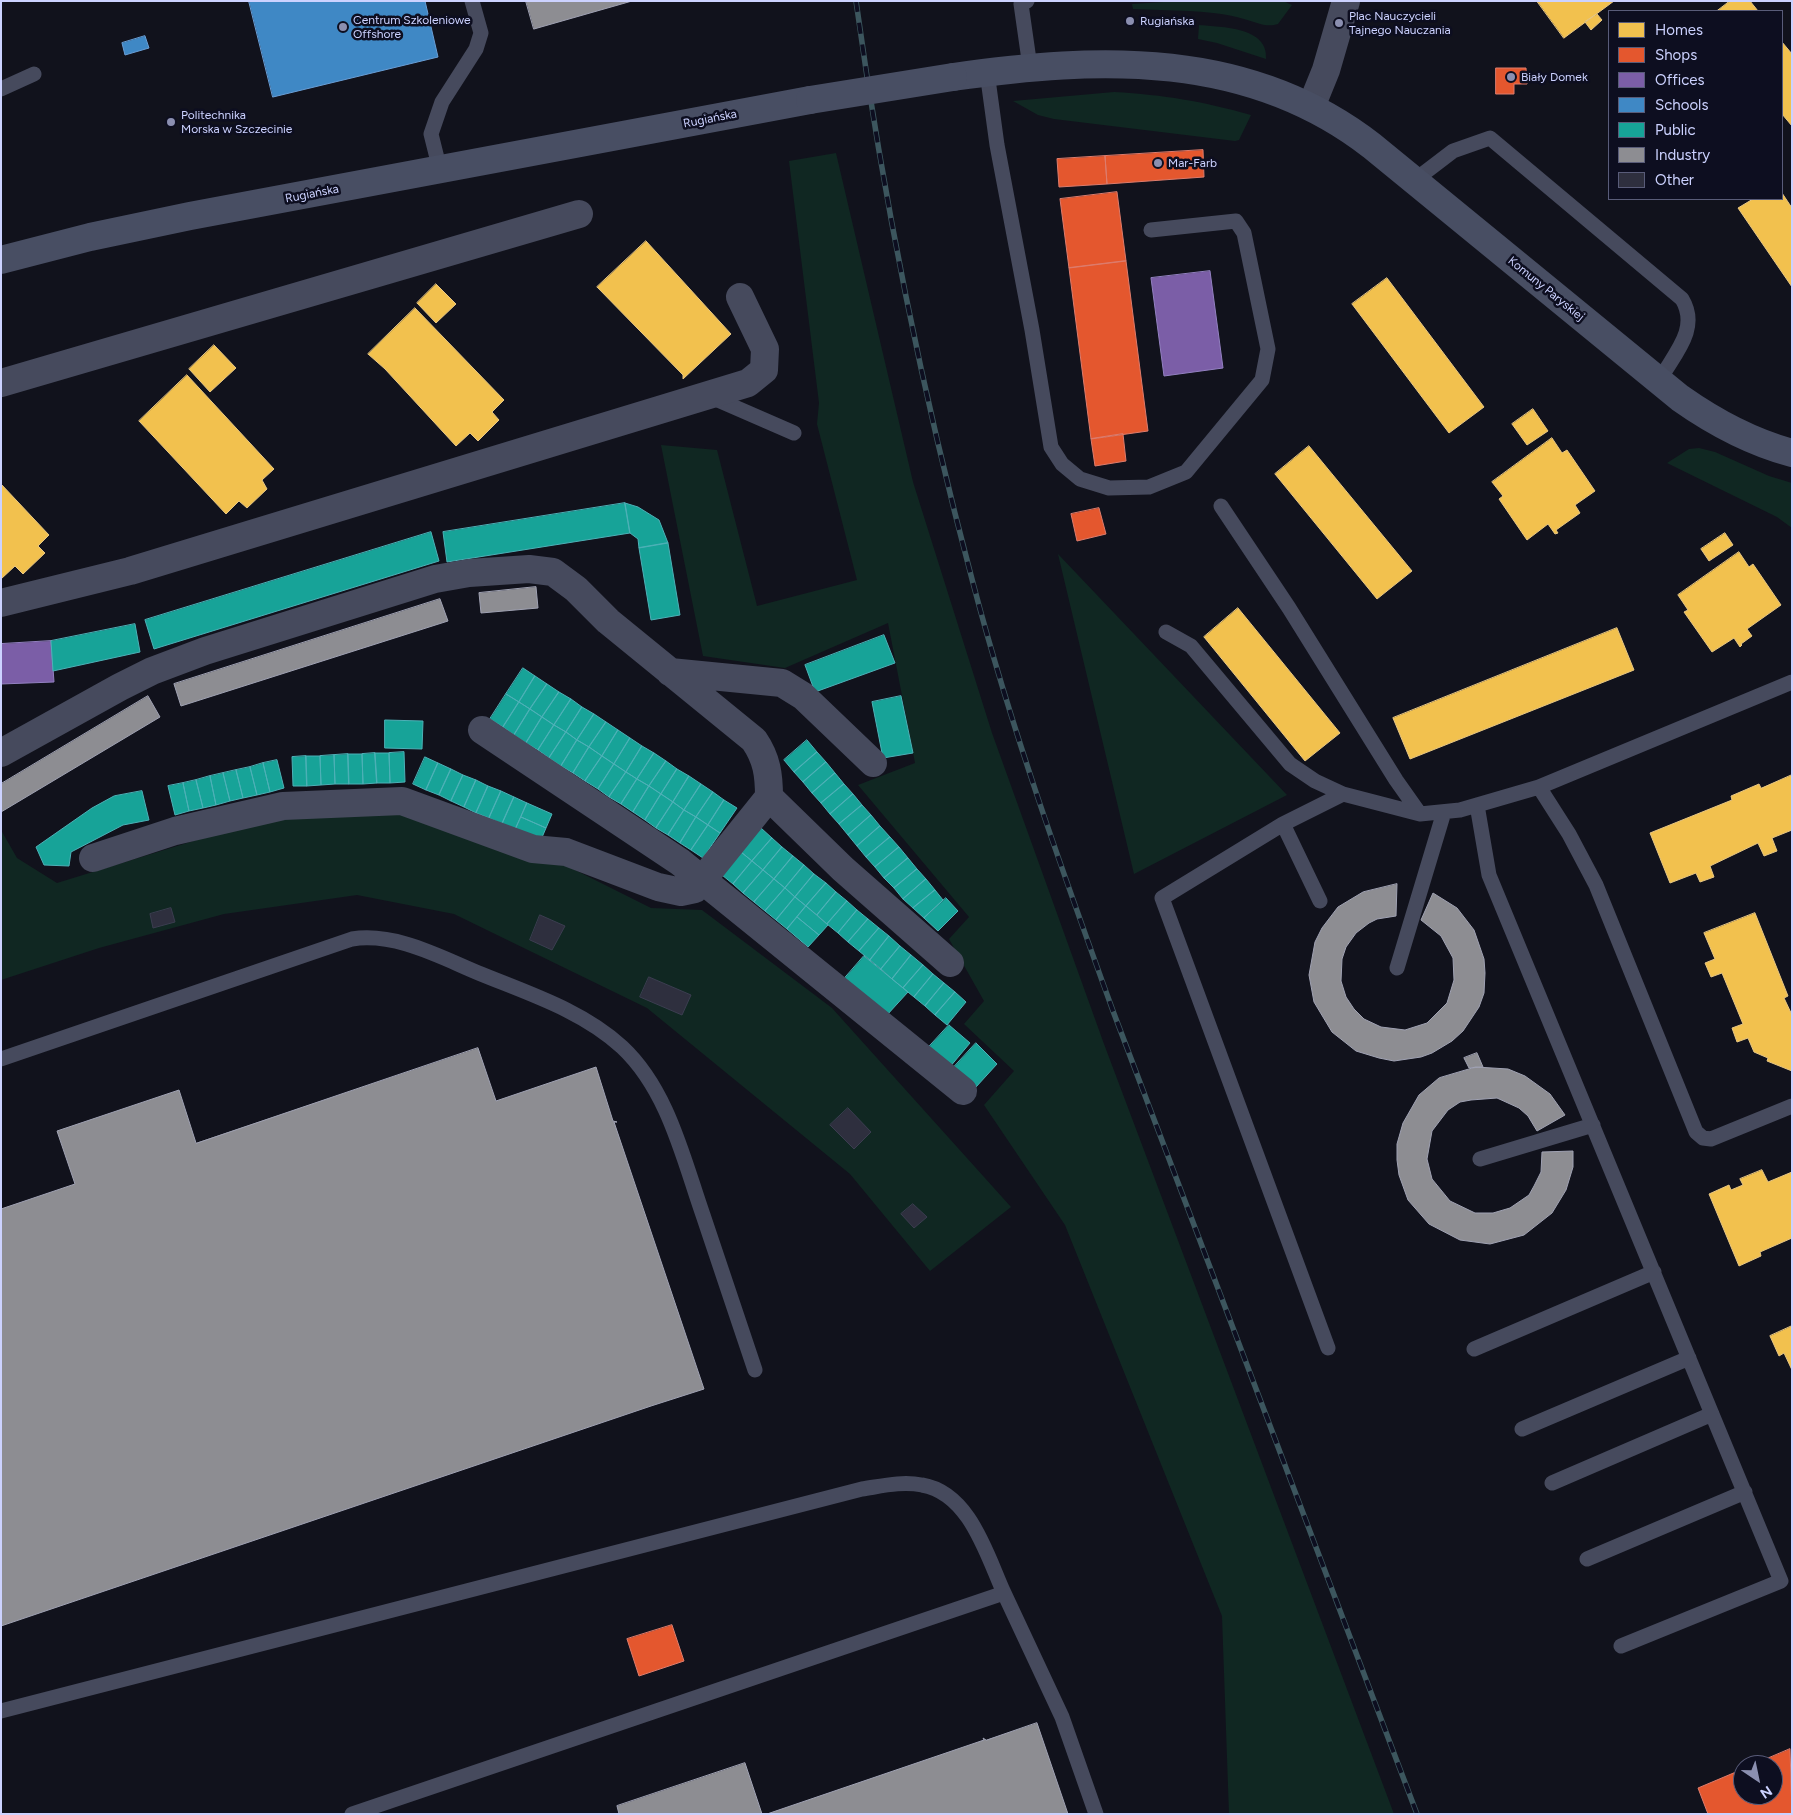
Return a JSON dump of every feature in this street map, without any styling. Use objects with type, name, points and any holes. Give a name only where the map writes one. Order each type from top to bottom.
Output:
[{"type":"street","points":[[1311,107],[1326,70],[1346,1]]},
{"type":"street","name":"Rugiańska","points":[[1,260],[90,237],[190,216],[810,100],[987,72],[1030,67],[1118,62],[1179,68],[1237,80],[1311,107]]},
{"type":"street","name":"Komuny Paryskiej","points":[[1311,107],[1357,134],[1659,381],[1700,412],[1763,444],[1792,453]]},
{"type":"street","points":[[1,383],[579,214]]},
{"type":"street","points":[[1,603],[130,571],[748,383],[764,370],[764,349],[740,297]]},
{"type":"street","points":[[1,753],[152,671],[205,651],[434,579],[469,573],[529,568],[553,572],[576,590],[608,621],[754,740],[764,753],[769,770],[769,798],[702,880],[695,888],[687,892],[672,891],[566,852],[533,849],[402,801],[283,806],[174,831],[93,858]]},
{"type":"street","points":[[670,672],[782,682],[804,696],[873,763]]},
{"type":"street","points":[[482,730],[680,862],[963,1091]]},
{"type":"street","points":[[769,798],[843,869],[950,963]]},
{"type":"lane","points":[[440,170],[431,134],[442,102],[476,49],[481,33],[472,1]]},
{"type":"lane","points":[[1027,1],[1021,4],[1030,67]]},
{"type":"lane","points":[[987,72],[997,145],[1032,330],[1051,447],[1062,464],[1080,479],[1109,488],[1149,487],[1186,472],[1262,380],[1268,349],[1244,233],[1236,221],[1151,230]]},
{"type":"lane","points":[[1,89],[34,74]]},
{"type":"lane","points":[[1414,180],[1453,151],[1490,138],[1682,298],[1688,310],[1690,324],[1659,381]]},
{"type":"lane","points":[[707,395],[794,433]]},
{"type":"lane","points":[[1222,506],[1420,814]]},
{"type":"lane","points":[[1166,632],[1191,646],[1290,764],[1315,781],[1343,794],[1420,814],[1444,812],[1477,805],[1539,787],[1792,682]]},
{"type":"lane","points":[[1539,787],[1569,834],[1596,885],[1696,1132],[1703,1138],[1712,1139],[1792,1106]]},
{"type":"lane","points":[[1328,1348],[1162,898],[1283,824],[1343,794]]},
{"type":"lane","points":[[1477,805],[1489,875],[1781,1581],[1621,1646]]},
{"type":"lane","points":[[1397,968],[1444,812]]},
{"type":"lane","points":[[1283,824],[1320,901]]},
{"type":"lane","points":[[1,1059],[359,938],[377,938],[393,941],[481,974],[568,1011],[592,1024],[622,1048],[646,1075],[672,1125],[755,1370]]},
{"type":"lane","points":[[1480,1160],[1593,1125]]},
{"type":"lane","points":[[1474,1348],[1654,1272]]},
{"type":"lane","points":[[1522,1429],[1689,1358]]},
{"type":"lane","points":[[1552,1483],[1712,1414]]},
{"type":"lane","points":[[1,1711],[852,1492],[886,1485],[908,1483],[925,1485],[942,1493],[958,1504],[972,1524],[1062,1717],[1096,1814]]},
{"type":"lane","points":[[1587,1559],[1745,1492]]},
{"type":"lane","points":[[352,1814],[1004,1593]]},
{"type":"green space","points":[[1179,1],[1283,1],[1292,5],[1278,24],[1269,25],[1218,14],[1133,9],[1132,4]]},
{"type":"green space","points":[[1199,25],[1231,28],[1252,35],[1260,40],[1265,48],[1266,59],[1217,43],[1198,39]]},
{"type":"green space","points":[[1114,92],[1183,99],[1251,115],[1239,140],[1235,141],[1054,119],[1038,115],[1013,101]]},
{"type":"green space","points":[[836,153],[913,482],[992,733],[1104,1044],[1394,1814],[1229,1814],[1222,1616],[1065,1225],[984,1105],[1014,1071],[964,1024],[984,1001],[949,939],[969,917],[858,785],[915,763],[888,623],[785,668],[703,656],[661,445],[717,450],[757,606],[857,580],[817,424],[819,403],[789,161]]},
{"type":"green space","points":[[1699,448],[1715,452],[1769,476],[1792,483],[1792,528],[1777,517],[1667,463],[1689,449]]},
{"type":"green space","points":[[1058,554],[1287,795],[1134,874]]},
{"type":"green space","points":[[399,811],[565,865],[651,908],[702,910],[832,1008],[1011,1207],[930,1271],[850,1174],[647,1008],[454,914],[357,895],[224,914],[99,948],[1,980],[1,830],[17,858],[57,883],[281,814]]},
{"type":"building: Homes","points":[[1537,1],[1614,1],[1564,38]]},
{"type":"building: Homes","points":[[1730,1],[1750,1],[1757,10],[1718,10]]},
{"type":"building: Homes","points":[[1597,14],[1602,20],[1591,30],[1585,22]]},
{"type":"building: Homes","points":[[1783,43],[1792,54],[1792,126],[1783,115]]},
{"type":"building: Homes","points":[[1783,194],[1792,208],[1792,287],[1738,208],[1751,200],[1783,200]]},
{"type":"building: Homes","points":[[646,241],[731,334],[683,379],[683,375],[597,287]]},
{"type":"building: Homes","points":[[1387,278],[1484,407],[1449,433],[1352,304]]},
{"type":"building: Homes","points":[[436,284],[456,304],[436,323],[417,303]]},
{"type":"building: Homes","points":[[415,308],[504,400],[492,412],[499,420],[478,441],[470,433],[456,446],[385,369],[368,354]]},
{"type":"building: Homes","points":[[214,345],[236,368],[210,392],[189,369]]},
{"type":"building: Homes","points":[[187,375],[274,469],[262,480],[267,489],[247,508],[239,501],[226,514],[139,421]]},
{"type":"building: Homes","points":[[1533,409],[1548,431],[1527,445],[1512,424]]},
{"type":"building: Homes","points":[[1552,438],[1562,453],[1567,450],[1595,491],[1575,505],[1580,513],[1556,530],[1558,533],[1555,534],[1548,524],[1527,540],[1499,499],[1503,496],[1492,482]]},
{"type":"building: Homes","points":[[1309,446],[1412,571],[1377,599],[1275,474]]},
{"type":"building: Homes","points":[[1,484],[49,535],[38,546],[45,553],[23,574],[15,566],[1,579]]},
{"type":"building: Homes","points":[[1725,533],[1733,545],[1709,561],[1701,549]]},
{"type":"building: Homes","points":[[1739,552],[1749,567],[1753,564],[1781,605],[1747,629],[1752,636],[1741,644],[1740,647],[1734,638],[1712,652],[1684,612],[1688,610],[1678,595]]},
{"type":"building: Homes","points":[[1238,608],[1340,733],[1305,761],[1204,637]]},
{"type":"building: Homes","points":[[1617,628],[1634,670],[1410,759],[1393,718]]},
{"type":"building: Homes","points":[[1792,775],[1792,830],[1772,838],[1777,851],[1764,856],[1758,843],[1710,866],[1714,877],[1700,882],[1696,873],[1670,883],[1650,833],[1732,800],[1731,796],[1759,784],[1761,788]]},
{"type":"building: Homes","points":[[1755,913],[1788,996],[1784,998],[1792,1015],[1792,1071],[1767,1061],[1768,1058],[1754,1052],[1748,1038],[1737,1042],[1732,1028],[1743,1024],[1722,973],[1711,977],[1705,963],[1715,959],[1704,933]]},
{"type":"building: Homes","points":[[1762,1170],[1768,1182],[1792,1172],[1792,1238],[1760,1252],[1761,1256],[1739,1266],[1709,1194],[1729,1185],[1731,1190],[1743,1185],[1740,1179]]},
{"type":"building: Homes","points":[[1792,1326],[1792,1370],[1784,1353],[1779,1356],[1770,1336]]},
{"type":"building: Shops","points":[[1496,68],[1526,68],[1527,84],[1514,84],[1514,94],[1496,94]]},
{"type":"building: Shops","points":[[1203,150],[1204,177],[1107,184],[1105,156]]},
{"type":"building: Shops","points":[[1105,156],[1107,184],[1059,187],[1057,159]]},
{"type":"building: Shops","points":[[1117,192],[1126,261],[1069,268],[1060,199]]},
{"type":"building: Shops","points":[[1126,261],[1148,431],[1091,439],[1069,268]]},
{"type":"building: Shops","points":[[1123,434],[1126,461],[1095,466],[1091,439]]},
{"type":"building: Shops","points":[[1099,508],[1106,534],[1077,541],[1071,514]]},
{"type":"building: Shops","points":[[672,1625],[684,1661],[639,1676],[627,1639]]},
{"type":"building: Shops","points":[[1790,1749],[1792,1814],[1708,1814],[1698,1788],[1733,1773],[1733,1805],[1783,1805],[1783,1755],[1776,1755]]},
{"type":"building: Offices","points":[[1210,271],[1223,368],[1164,376],[1151,278]]},
{"type":"building: Offices","points":[[51,641],[54,682],[1,684],[1,644]]},
{"type":"building: Schools","name":"Centrum Szkoleniowe Offshore","points":[[249,1],[425,1],[438,57],[273,97]]},
{"type":"building: Schools","points":[[145,36],[149,48],[125,55],[122,43]]},
{"type":"building: Public","points":[[625,503],[638,507],[659,520],[668,543],[639,548],[638,539],[630,533]]},
{"type":"building: Public","points":[[625,503],[630,533],[447,562],[443,532]]},
{"type":"building: Public","points":[[431,532],[439,561],[154,649],[145,620]]},
{"type":"building: Public","points":[[668,543],[680,615],[651,620],[639,548]]},
{"type":"building: Public","points":[[135,624],[140,652],[53,671],[51,641]]},
{"type":"building: Public","points":[[884,635],[895,663],[815,692],[805,665]]},
{"type":"building: Public","points":[[523,668],[535,676],[519,702],[506,694]]},
{"type":"building: Public","points":[[535,676],[547,684],[530,709],[519,702]]},
{"type":"building: Public","points":[[547,684],[559,692],[542,717],[530,709]]},
{"type":"building: Public","points":[[559,692],[571,699],[554,725],[542,717]]},
{"type":"building: Public","points":[[506,694],[519,702],[503,727],[490,719]]},
{"type":"building: Public","points":[[901,696],[913,753],[883,758],[872,702]]},
{"type":"building: Public","points":[[571,699],[582,707],[566,732],[554,725]]},
{"type":"building: Public","points":[[519,702],[530,709],[514,735],[503,727]]},
{"type":"building: Public","points":[[582,707],[594,714],[577,740],[566,732]]},
{"type":"building: Public","points":[[530,709],[542,717],[526,743],[514,735]]},
{"type":"building: Public","points":[[594,714],[606,722],[589,747],[577,740]]},
{"type":"building: Public","points":[[542,717],[554,725],[538,750],[526,743]]},
{"type":"building: Public","points":[[385,720],[423,721],[422,749],[385,748]]},
{"type":"building: Public","points":[[606,722],[618,730],[602,756],[589,747]]},
{"type":"building: Public","points":[[554,725],[566,732],[549,758],[538,750]]},
{"type":"building: Public","points":[[618,730],[630,738],[614,764],[602,756]]},
{"type":"building: Public","points":[[566,732],[577,740],[561,766],[549,758]]},
{"type":"building: Public","points":[[630,738],[642,746],[626,772],[614,764]]},
{"type":"building: Public","points":[[577,740],[589,747],[573,773],[561,766]]},
{"type":"building: Public","points":[[807,740],[817,752],[794,772],[784,760]]},
{"type":"building: Public","points":[[642,746],[654,753],[637,779],[626,772]]},
{"type":"building: Public","points":[[589,747],[602,756],[585,781],[573,773]]},
{"type":"building: Public","points":[[404,752],[405,782],[390,783],[389,753]]},
{"type":"building: Public","points":[[817,752],[826,762],[803,782],[794,772]]},
{"type":"building: Public","points":[[375,753],[377,783],[363,784],[362,754]]},
{"type":"building: Public","points":[[375,753],[389,753],[390,783],[377,783]]},
{"type":"building: Public","points":[[654,753],[666,761],[649,786],[637,779]]},
{"type":"building: Public","points":[[348,754],[349,784],[335,784],[334,755]]},
{"type":"building: Public","points":[[348,754],[362,754],[363,784],[349,784]]},
{"type":"building: Public","points":[[334,755],[335,784],[321,785],[320,756]]},
{"type":"building: Public","points":[[306,756],[307,786],[293,786],[292,757]]},
{"type":"building: Public","points":[[306,756],[320,756],[321,785],[307,786]]},
{"type":"building: Public","points":[[602,756],[614,764],[598,789],[585,781]]},
{"type":"building: Public","points":[[425,757],[438,763],[426,790],[413,784]]},
{"type":"building: Public","points":[[277,760],[284,788],[270,792],[263,763]]},
{"type":"building: Public","points":[[666,761],[677,769],[661,794],[649,786]]},
{"type":"building: Public","points":[[826,762],[835,773],[812,793],[803,782]]},
{"type":"building: Public","points":[[263,763],[270,792],[257,795],[250,767]]},
{"type":"building: Public","points":[[438,763],[451,769],[439,795],[426,790]]},
{"type":"building: Public","points":[[614,764],[626,772],[609,797],[598,789]]},
{"type":"building: Public","points":[[250,767],[257,795],[243,798],[236,770]]},
{"type":"building: Public","points":[[451,769],[463,775],[451,801],[439,795]]},
{"type":"building: Public","points":[[677,769],[689,776],[673,802],[661,794]]},
{"type":"building: Public","points":[[236,770],[243,798],[230,801],[223,773]]},
{"type":"building: Public","points":[[626,772],[637,779],[621,804],[609,797]]},
{"type":"building: Public","points":[[223,773],[230,801],[216,805],[210,776]]},
{"type":"building: Public","points":[[835,773],[844,784],[821,803],[812,793]]},
{"type":"building: Public","points":[[463,775],[476,780],[464,807],[451,801]]},
{"type":"building: Public","points":[[210,776],[216,805],[203,808],[196,780]]},
{"type":"building: Public","points":[[689,776],[701,784],[684,810],[673,802]]},
{"type":"building: Public","points":[[637,779],[649,786],[633,812],[621,804]]},
{"type":"building: Public","points":[[196,780],[203,808],[189,811],[183,783]]},
{"type":"building: Public","points":[[476,780],[488,786],[476,813],[464,807]]},
{"type":"building: Public","points":[[183,783],[189,811],[175,815],[168,786]]},
{"type":"building: Public","points":[[701,784],[713,792],[696,817],[684,810]]},
{"type":"building: Public","points":[[844,784],[853,794],[830,814],[821,803]]},
{"type":"building: Public","points":[[488,786],[501,791],[489,818],[476,813]]},
{"type":"building: Public","points":[[649,786],[661,794],[645,820],[633,812]]},
{"type":"building: Public","points":[[142,791],[149,820],[123,825],[71,852],[69,866],[44,865],[36,847],[92,808],[114,796]]},
{"type":"building: Public","points":[[501,791],[514,797],[502,824],[489,818]]},
{"type":"building: Public","points":[[713,792],[724,800],[708,825],[696,817]]},
{"type":"building: Public","points":[[661,794],[673,802],[656,828],[645,820]]},
{"type":"building: Public","points":[[853,794],[862,805],[839,824],[830,814]]},
{"type":"building: Public","points":[[514,797],[527,803],[515,830],[502,824]]},
{"type":"building: Public","points":[[724,800],[737,808],[720,833],[708,825]]},
{"type":"building: Public","points":[[673,802],[684,810],[668,835],[656,828]]},
{"type":"building: Public","points":[[527,803],[552,814],[546,828],[521,817]]},
{"type":"building: Public","points":[[862,805],[871,815],[848,835],[839,824]]},
{"type":"building: Public","points":[[684,810],[696,817],[680,843],[668,835]]},
{"type":"building: Public","points":[[871,815],[880,826],[857,846],[848,835]]},
{"type":"building: Public","points":[[521,817],[546,828],[540,842],[515,830]]},
{"type":"building: Public","points":[[696,817],[708,825],[691,850],[680,843]]},
{"type":"building: Public","points":[[708,825],[720,833],[703,858],[691,850]]},
{"type":"building: Public","points":[[880,826],[890,837],[866,857],[857,846]]},
{"type":"building: Public","points":[[761,828],[772,838],[752,861],[741,852]]},
{"type":"building: Public","points":[[890,837],[899,847],[875,867],[866,857]]},
{"type":"building: Public","points":[[772,838],[782,847],[763,870],[752,861]]},
{"type":"building: Public","points":[[782,847],[793,856],[774,879],[763,870]]},
{"type":"building: Public","points":[[899,847],[908,858],[884,878],[875,867]]},
{"type":"building: Public","points":[[741,852],[752,861],[733,884],[722,875]]},
{"type":"building: Public","points":[[793,856],[804,865],[785,888],[774,879]]},
{"type":"building: Public","points":[[908,858],[917,869],[894,888],[884,878]]},
{"type":"building: Public","points":[[752,861],[763,870],[743,893],[733,884]]},
{"type":"building: Public","points":[[804,865],[814,874],[795,897],[785,888]]},
{"type":"building: Public","points":[[917,869],[926,879],[903,899],[894,888]]},
{"type":"building: Public","points":[[763,870],[774,879],[754,902],[743,893]]},
{"type":"building: Public","points":[[814,874],[826,883],[806,906],[795,897]]},
{"type":"building: Public","points":[[774,879],[785,888],[765,911],[754,902]]},
{"type":"building: Public","points":[[926,879],[935,890],[913,908],[903,899]]},
{"type":"building: Public","points":[[826,883],[836,892],[817,915],[806,906]]},
{"type":"building: Public","points":[[785,888],[795,897],[776,920],[765,911]]},
{"type":"building: Public","points":[[935,890],[943,900],[924,918],[913,908]]},
{"type":"building: Public","points":[[836,892],[847,901],[827,924],[817,915]]},
{"type":"building: Public","points":[[795,897],[806,906],[787,929],[776,920]]},
{"type":"building: Public","points":[[946,898],[958,911],[938,931],[924,918]]},
{"type":"building: Public","points":[[847,901],[857,910],[838,933],[827,924]]},
{"type":"building: Public","points":[[806,906],[828,925],[819,935],[797,917]]},
{"type":"building: Public","points":[[857,910],[868,919],[848,942],[838,933]]},
{"type":"building: Public","points":[[797,917],[819,935],[808,947],[787,929]]},
{"type":"building: Public","points":[[868,919],[879,928],[859,951],[848,942]]},
{"type":"building: Public","points":[[879,928],[889,936],[870,960],[859,951]]},
{"type":"building: Public","points":[[889,936],[900,946],[881,969],[870,960]]},
{"type":"building: Public","points":[[900,946],[911,955],[892,979],[881,969]]},
{"type":"building: Public","points":[[911,955],[923,965],[903,988],[892,979]]},
{"type":"building: Public","points":[[864,956],[908,992],[887,1015],[844,979]]},
{"type":"building: Public","points":[[923,965],[933,974],[914,997],[903,988]]},
{"type":"building: Public","points":[[933,974],[944,983],[925,1006],[914,997]]},
{"type":"building: Public","points":[[944,983],[955,992],[935,1015],[925,1006]]},
{"type":"building: Public","points":[[955,992],[966,1002],[947,1025],[935,1015]]},
{"type":"building: Public","points":[[949,1025],[970,1043],[949,1068],[927,1049]]},
{"type":"building: Public","points":[[976,1043],[997,1064],[976,1087],[954,1067]]},
{"type":"building: Industry","points":[[526,1],[632,1],[534,29]]},
{"type":"building: Industry","points":[[536,587],[538,608],[481,613],[479,593]]},
{"type":"building: Industry","points":[[440,599],[448,621],[181,706],[174,684]]},
{"type":"building: Industry","points":[[148,696],[160,717],[1,812],[1,784]]},
{"type":"building: Industry","points":[[1397,884],[1396,916],[1377,919],[1369,923],[1356,933],[1346,947],[1342,959],[1341,981],[1346,997],[1354,1009],[1364,1019],[1381,1027],[1405,1030],[1427,1023],[1447,1003],[1454,980],[1453,958],[1441,936],[1421,920],[1433,893],[1457,908],[1474,930],[1484,959],[1485,973],[1484,993],[1479,1007],[1463,1031],[1452,1041],[1432,1053],[1421,1057],[1394,1061],[1356,1051],[1332,1032],[1314,1002],[1309,975],[1315,942],[1322,928],[1338,907],[1363,892]]},
{"type":"building: Industry","points":[[478,1048],[496,1101],[596,1067],[613,1121],[617,1122],[614,1122],[704,1389],[1,1626],[1,1209],[75,1184],[57,1131],[179,1090],[196,1143]]},
{"type":"building: Industry","points":[[1477,1053],[1483,1067],[1469,1068],[1464,1058]]},
{"type":"building: Industry","points":[[1476,1067],[1508,1069],[1525,1076],[1550,1094],[1565,1115],[1537,1131],[1528,1116],[1519,1108],[1497,1098],[1460,1102],[1448,1110],[1432,1131],[1427,1159],[1432,1179],[1450,1201],[1475,1213],[1493,1213],[1510,1208],[1529,1195],[1541,1172],[1542,1152],[1573,1151],[1573,1167],[1566,1190],[1552,1213],[1524,1235],[1490,1244],[1460,1240],[1429,1224],[1408,1200],[1399,1175],[1397,1160],[1397,1144],[1403,1123],[1419,1095],[1439,1078]]},
{"type":"building: Industry","points":[[1037,1723],[1068,1814],[767,1814],[984,1740],[983,1738],[986,1740]]},
{"type":"building: Industry","points":[[745,1763],[762,1814],[619,1814],[617,1806]]},
{"type":"building: Other","points":[[171,908],[175,922],[153,928],[150,914]]},
{"type":"building: Other","points":[[540,915],[565,926],[552,950],[530,940]]},
{"type":"building: Other","points":[[649,977],[691,995],[682,1015],[640,997]]},
{"type":"building: Other","points":[[848,1108],[871,1132],[854,1149],[830,1125]]},
{"type":"building: Other","points":[[913,1204],[927,1217],[914,1228],[901,1214]]},
{"type":"railway","points":[[856,1],[878,148],[921,367],[954,511],[1004,691],[1056,852],[1113,1011],[1417,1814]]},
{"type":"place","name":"Rugiańska","points":[[1130,21]]},
{"type":"place","name":"Plac Nauczycieli Tajnego Nauczania","points":[[1339,23]]},
{"type":"place","name":"Centrum Szkoleniowe Offshore","points":[[343,27]]},
{"type":"place","name":"Biały Domek","points":[[1511,77]]},
{"type":"place","name":"Politechnika Morska w Szczecinie","points":[[171,122]]},
{"type":"place","name":"Mar-Farb","points":[[1158,163]]}]
